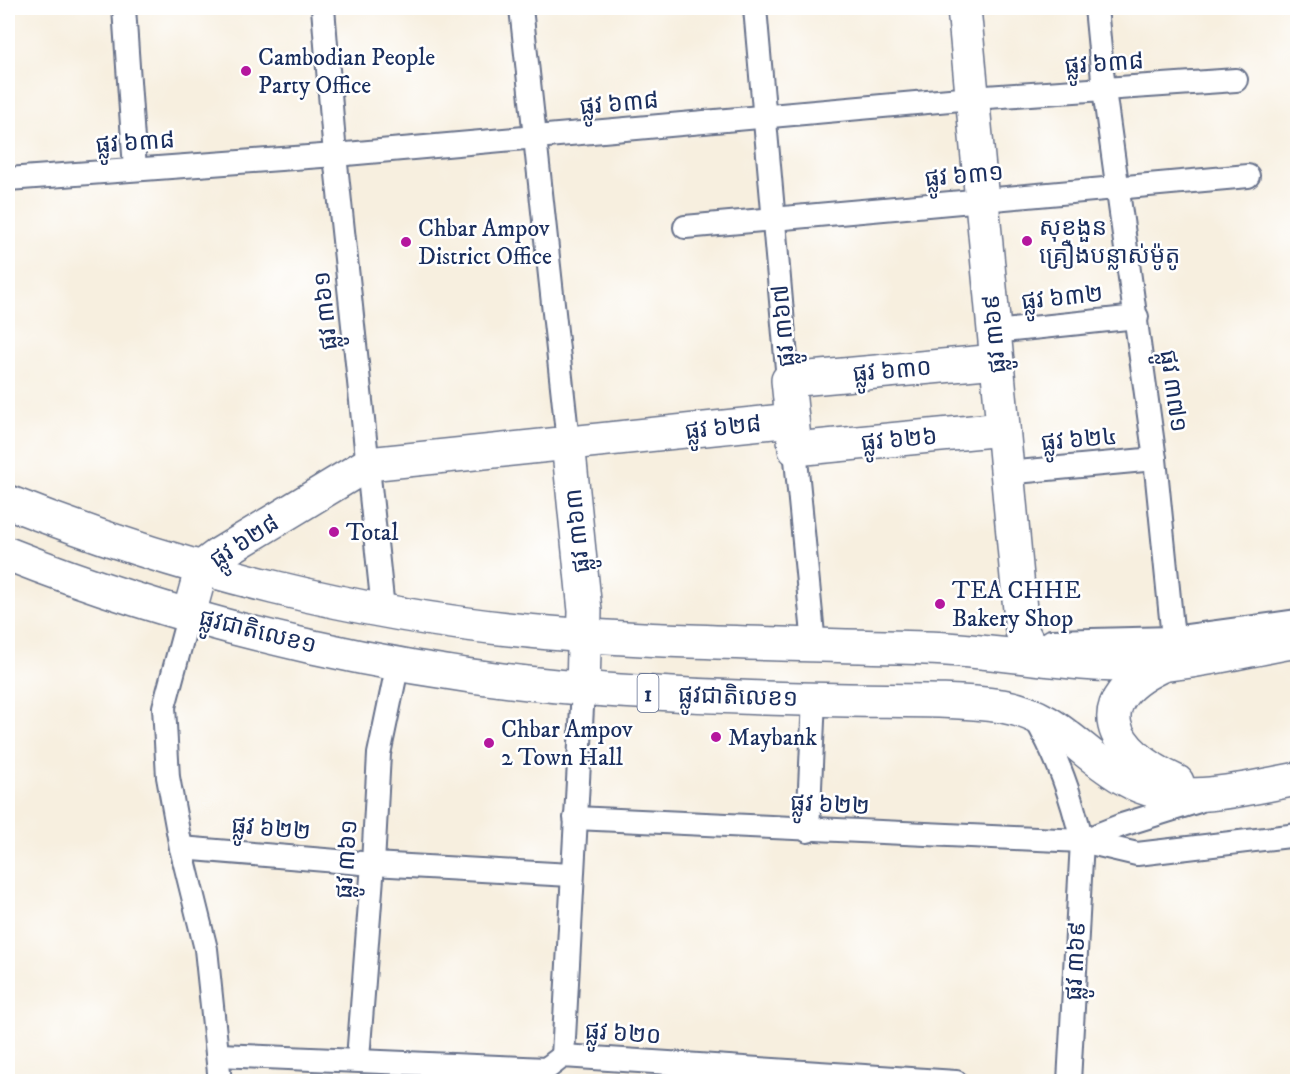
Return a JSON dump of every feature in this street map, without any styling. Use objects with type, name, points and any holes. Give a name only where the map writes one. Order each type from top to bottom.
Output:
[{"type":"main road","name":"ផ្លូវ ៣៦៩","points":[[964,8],[1022,631],[1035,656]]},
{"type":"main road","name":"ផ្លូវ ៦៣០","points":[[788,380],[995,346]]},
{"type":"main road","name":"ផ្លូវ ៣៦៧","points":[[788,380],[794,434]]},
{"type":"main road","name":"ផ្លូវ ៦២៦","points":[[794,434],[1003,429]]},
{"type":"main road","name":"ផ្លូវ ៦២៨","points":[[189,614],[202,567],[368,464],[568,442],[794,434]]},
{"type":"main road","name":"ផ្លូវ ៣៦៣","points":[[568,442],[585,635],[583,689]]},
{"type":"main road","name":"ផ្លូវជាតិលេខ១","points":[[8,502],[202,567],[383,609],[457,622],[585,635],[964,649],[1102,663],[1170,651],[1257,648],[1298,641]]},
{"type":"main road","name":"ផ្លូវជាតិលេខ១","points":[[8,554],[189,614],[306,644],[398,663],[501,681],[583,689],[814,699],[968,702],[1006,707],[1034,714],[1054,724],[1085,751],[1127,780],[1150,790],[1174,794],[1227,792],[1289,780]]},
{"type":"main road","points":[[1170,651],[1123,690],[1116,706],[1115,717],[1120,737],[1126,748],[1141,762],[1163,776],[1199,790],[1227,792]]},
{"type":"street","points":[[124,8],[135,169]]},
{"type":"street","name":"ផ្លូវ ៣៦១","points":[[323,8],[335,155],[383,609]]},
{"type":"street","name":"ផ្លូវ ៣៦៣","points":[[521,8],[568,442]]},
{"type":"street","name":"ផ្លូវ ៣៦៧","points":[[755,8],[788,380]]},
{"type":"street","name":"ផ្លូវ ៣៧១","points":[[1096,8],[1104,90],[1155,459],[1170,651]]},
{"type":"street","name":"ផ្លូវ ៦៣៨","points":[[8,179],[335,155],[972,98],[1236,80]]},
{"type":"street","name":"ផ្លូវ ៦៣១","points":[[685,227],[1248,176]]},
{"type":"street","name":"ផ្លូវ ៦៣២","points":[[995,346],[1137,317]]},
{"type":"street","name":"ផ្លូវ ៣៦៧","points":[[794,434],[814,645]]},
{"type":"street","name":"ផ្លូវ ៦២៤","points":[[1007,473],[1155,459]]},
{"type":"street","name":"ផ្លូវ ៦២៨","points":[[189,614],[164,706],[168,777],[181,848],[206,949],[219,1055],[220,1082]]},
{"type":"street","points":[[1170,651],[1298,621]]},
{"type":"street","name":"ផ្លូវ ៣៦១","points":[[358,1059],[374,864],[379,754],[398,663]]},
{"type":"street","name":"ផ្លូវ ៣៦៣","points":[[563,1056],[571,875],[583,689]]},
{"type":"street","points":[[808,831],[814,699]]},
{"type":"street","name":"ផ្លូវ ៣៦៩","points":[[1034,714],[1056,755],[1074,806],[1082,841],[1069,1082]]},
{"type":"street","points":[[1082,841],[1122,825],[1227,792]]},
{"type":"street","name":"ផ្លូវ ៦២២","points":[[575,818],[808,831],[1082,841]]},
{"type":"street","points":[[1082,841],[1137,854],[1298,835]]},
{"type":"street","name":"ផ្លូវ ៦២២","points":[[181,848],[374,864],[571,875]]},
{"type":"street","name":"ផ្លូវ ៦២០","points":[[219,1055],[358,1059],[546,1069],[563,1056],[787,1076],[956,1082]]},
{"type":"place","name":"Cambodian People Party Office","points":[[246,71]]},
{"type":"place","name":"សុខងួន គ្រឿងបន្លាស់ម៉ូតូ","points":[[1027,241]]},
{"type":"place","name":"Chbar Ampov District Office","points":[[406,242]]},
{"type":"place","name":"Total","points":[[334,532]]},
{"type":"place","name":"TEA CHHE Bakery Shop","points":[[940,604]]},
{"type":"place","name":"Maybank","points":[[716,737]]},
{"type":"place","name":"Chbar Ampov 2 Town Hall","points":[[489,743]]}]
